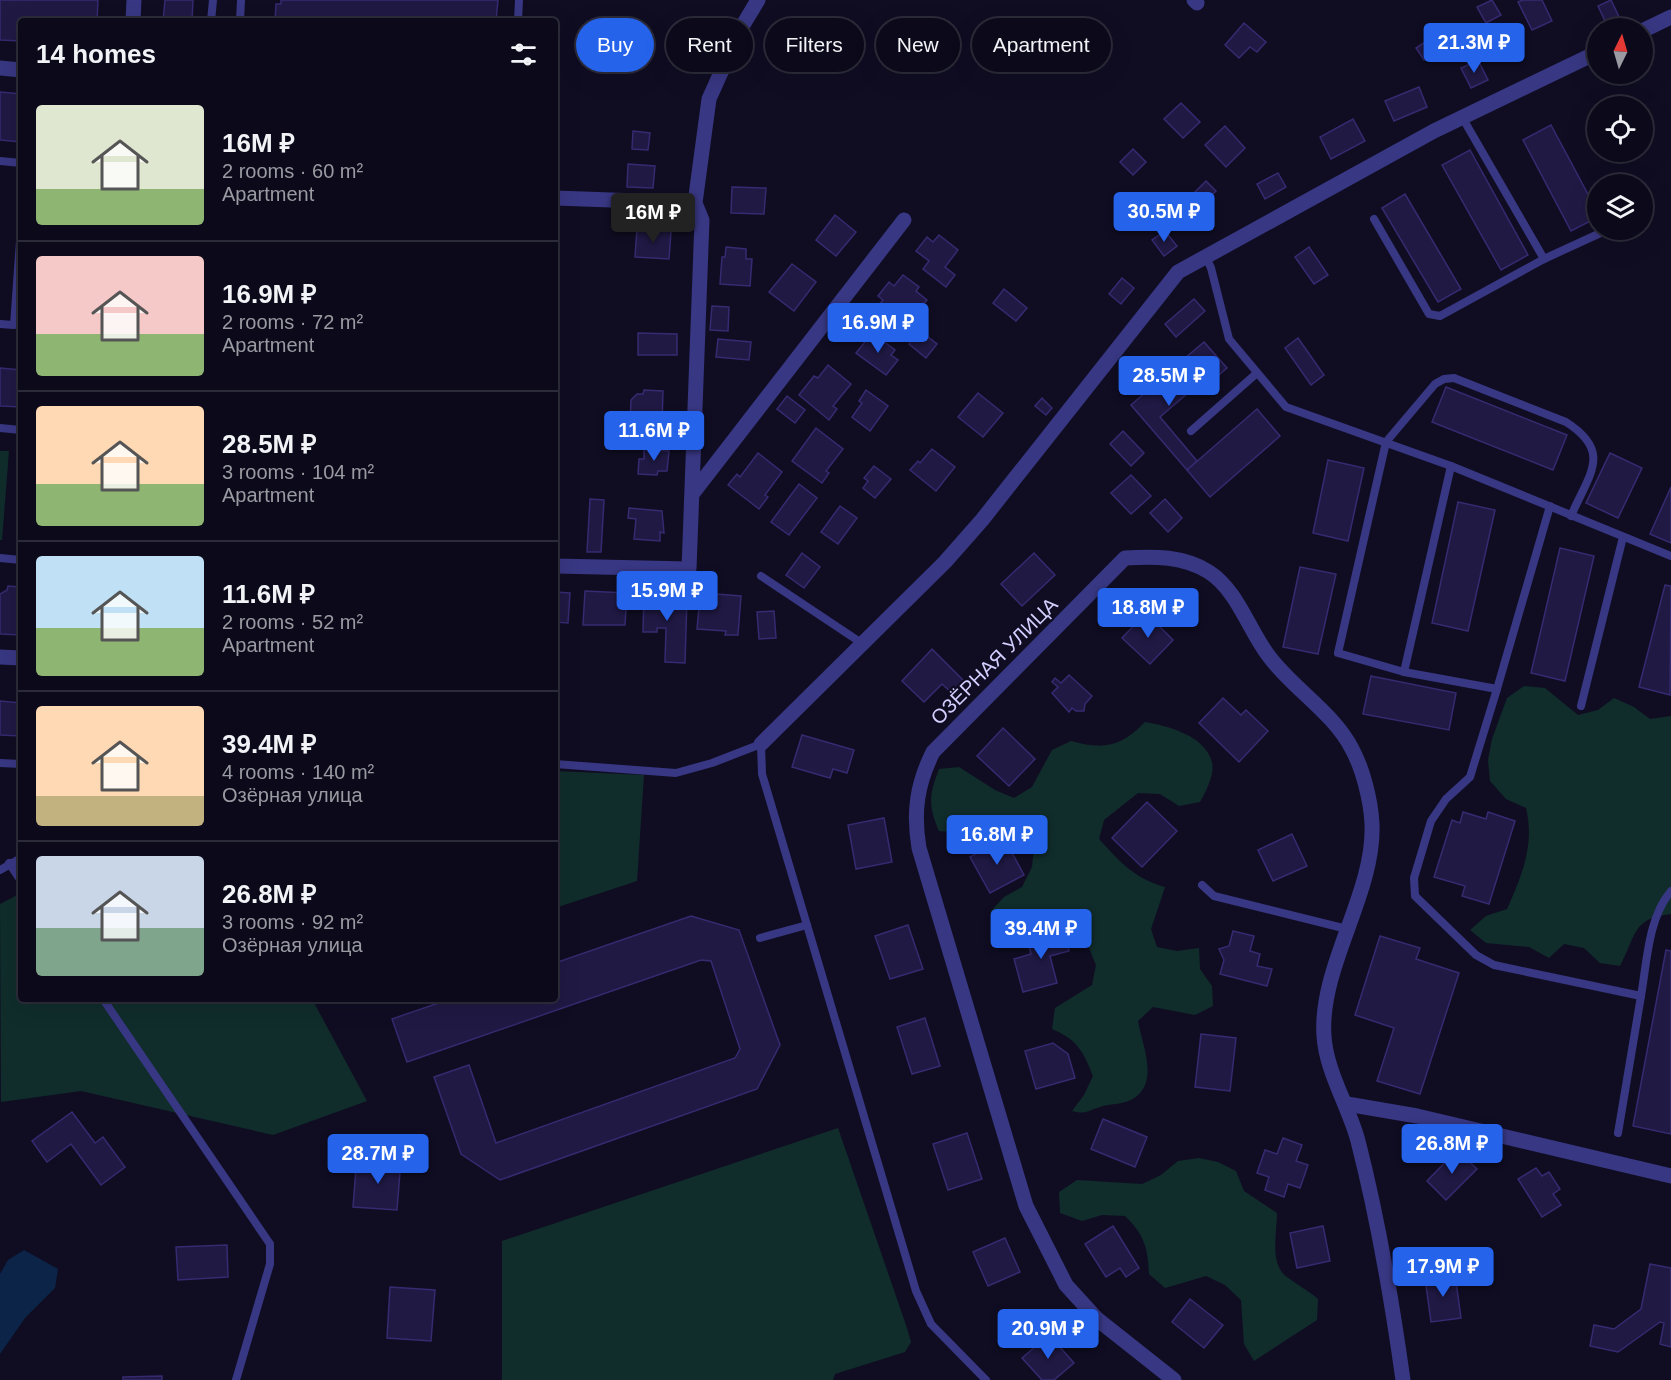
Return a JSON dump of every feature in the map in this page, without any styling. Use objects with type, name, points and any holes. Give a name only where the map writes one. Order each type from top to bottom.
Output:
[{"type":"street","points":[[133,18],[135,0]]},
{"type":"street","points":[[558,566],[689,569],[702,220],[695,203],[709,99],[740,30],[758,0]]},
{"type":"street","points":[[1653,26],[1671,17]]},
{"type":"street","points":[[761,744],[945,562],[982,520],[1178,272],[1205,255],[1462,117],[1587,57]]},
{"type":"street","points":[[0,68],[18,70]]},
{"type":"street","points":[[558,198],[695,203]]},
{"type":"street","points":[[693,493],[904,220]]},
{"type":"street","name":"ОЗЁРНАЯ УЛИЦА","points":[[1174,1380],[1097,1319],[1066,1285],[1026,1206],[919,848],[916,827],[916,801],[921,776],[933,752],[1125,558],[1153,556],[1183,561],[1210,573],[1229,592],[1269,657],[1333,723],[1352,749],[1365,788],[1372,823],[1370,856],[1326,1004],[1324,1035],[1328,1061],[1347,1104],[1359,1142],[1403,1380]]},
{"type":"street","points":[[0,657],[18,658]]},
{"type":"street","points":[[1347,1104],[1417,1116],[1671,1176]]},
{"type":"lane","points":[[211,18],[213,0]]},
{"type":"lane","points":[[240,18],[241,0]]},
{"type":"lane","points":[[518,18],[519,0]]},
{"type":"lane","points":[[1462,117],[1544,259]]},
{"type":"lane","points":[[0,161],[18,163]]},
{"type":"lane","points":[[1374,219],[1429,314],[1440,316],[1544,259],[1587,239]]},
{"type":"lane","points":[[1205,255],[1211,268],[1229,339],[1286,407],[1450,466],[1671,556]]},
{"type":"lane","points":[[0,324],[17,326],[18,301]]},
{"type":"lane","points":[[1191,431],[1257,373]]},
{"type":"lane","points":[[1497,689],[1404,672],[1338,653],[1386,442],[1435,384],[1444,379],[1454,378],[1566,422],[1582,432],[1592,445],[1595,458],[1571,516]]},
{"type":"lane","points":[[0,428],[18,430]]},
{"type":"lane","points":[[1404,672],[1450,466]]},
{"type":"lane","points":[[1550,506],[1470,777],[1446,799],[1431,821],[1414,878],[1415,896],[1476,955],[1494,965],[1641,996]]},
{"type":"lane","points":[[1581,706],[1623,537]]},
{"type":"lane","points":[[0,558],[18,560]]},
{"type":"lane","points":[[761,576],[862,644]]},
{"type":"lane","points":[[558,764],[676,773],[712,763],[761,744],[762,774],[916,1291],[932,1324],[986,1380]]},
{"type":"lane","points":[[0,763],[18,764]]},
{"type":"lane","points":[[0,870],[18,860]]},
{"type":"lane","points":[[9,864],[18,877]]},
{"type":"lane","points":[[1202,885],[1214,896],[1347,929]]},
{"type":"lane","points":[[1618,1133],[1655,921],[1664,899],[1671,891]]},
{"type":"lane","points":[[760,938],[807,924]]},
{"type":"lane","points":[[105,1002],[270,1244],[270,1264],[236,1380]]},
{"type":"green space","points":[[0,451],[9,451],[2,540],[0,540]]},
{"type":"green space","points":[[1524,686],[1545,688],[1578,715],[1598,710],[1614,698],[1634,707],[1650,719],[1671,716],[1671,914],[1658,916],[1642,924],[1633,937],[1620,966],[1600,963],[1584,948],[1564,944],[1549,958],[1529,947],[1486,943],[1470,930],[1486,916],[1507,909],[1518,884],[1528,847],[1526,808],[1506,799],[1490,781],[1488,760],[1492,739],[1507,698]]},
{"type":"green space","points":[[1145,722],[1184,733],[1202,745],[1213,767],[1209,783],[1200,802],[1179,806],[1160,794],[1138,793],[1104,820],[1099,839],[1136,874],[1165,887],[1151,929],[1157,947],[1177,951],[1199,948],[1200,969],[1212,986],[1213,1006],[1195,1015],[1153,1007],[1138,1021],[1147,1064],[1145,1084],[1140,1093],[1128,1101],[1077,1112],[1072,1111],[1084,1095],[1093,1076],[1078,1047],[1068,1037],[1052,1029],[1055,1008],[1092,985],[1096,965],[1079,924],[1048,915],[1030,918],[999,930],[990,912],[1004,897],[1022,887],[1032,867],[1034,845],[1022,829],[1002,819],[961,833],[939,831],[931,800],[933,786],[939,769],[959,767],[995,790],[1014,798],[1032,787],[1052,750],[1071,741],[1103,746],[1111,744],[1128,737]]},
{"type":"green space","points":[[558,771],[644,775],[637,881],[558,907]]},
{"type":"green space","points":[[18,895],[18,1002],[314,1002],[367,1101],[273,1135],[81,1091],[1,1102],[0,904]]},
{"type":"green space","points":[[838,1128],[907,1328],[911,1342],[905,1352],[835,1374],[833,1380],[502,1380],[502,1241]]},
{"type":"green space","points":[[1199,1158],[1218,1162],[1236,1171],[1244,1191],[1277,1213],[1275,1248],[1281,1271],[1318,1299],[1317,1320],[1254,1361],[1244,1344],[1241,1300],[1225,1285],[1206,1276],[1165,1288],[1149,1274],[1144,1242],[1137,1229],[1125,1216],[1102,1215],[1082,1221],[1060,1213],[1059,1192],[1077,1180],[1142,1184],[1161,1175],[1178,1161]]},
{"type":"water","points":[[24,1250],[58,1269],[55,1288],[25,1318],[0,1354],[0,1274],[8,1260]]},
{"type":"building","points":[[0,0],[98,0],[97,18],[18,18],[18,41],[0,40]]},
{"type":"building","points":[[165,0],[193,0],[192,18],[163,18]]},
{"type":"building","points":[[281,0],[498,0],[496,18],[275,18],[276,4],[281,4]]},
{"type":"building","points":[[1492,0],[1501,15],[1486,23],[1477,7]]},
{"type":"building","points":[[1542,0],[1552,21],[1532,30],[1518,2]]},
{"type":"building","points":[[1611,0],[1619,17],[1604,18],[1598,6]]},
{"type":"building","points":[[1244,23],[1266,42],[1257,52],[1250,47],[1239,58],[1225,45]]},
{"type":"building","points":[[1436,35],[1443,47],[1424,60],[1416,48]]},
{"type":"building","points":[[1478,60],[1488,80],[1471,88],[1461,68]]},
{"type":"building","points":[[1419,87],[1427,107],[1394,121],[1385,101]]},
{"type":"building","points":[[0,92],[18,94],[18,142],[0,140]]},
{"type":"building","points":[[1181,103],[1200,122],[1183,138],[1164,119]]},
{"type":"building","points":[[1353,119],[1365,141],[1331,159],[1320,137]]},
{"type":"building","points":[[1551,125],[1587,192],[1587,223],[1571,231],[1523,140]]},
{"type":"building","points":[[1225,126],[1245,148],[1226,167],[1205,145]]},
{"type":"building","points":[[633,131],[650,133],[648,150],[632,149]]},
{"type":"building","points":[[1133,149],[1146,162],[1133,175],[1120,162]]},
{"type":"building","points":[[1470,150],[1528,255],[1501,270],[1442,165]]},
{"type":"building","points":[[628,164],[655,166],[653,188],[627,187]]},
{"type":"building","points":[[1278,173],[1286,187],[1265,199],[1257,184]]},
{"type":"building","points":[[1206,181],[1216,191],[1203,203],[1194,193]]},
{"type":"building","points":[[732,187],[766,188],[764,214],[731,213]]},
{"type":"building","points":[[1405,194],[1461,289],[1438,302],[1382,208]]},
{"type":"building","points":[[835,215],[856,232],[836,256],[816,240]]},
{"type":"building","points":[[637,229],[671,231],[669,259],[635,257]]},
{"type":"building","points":[[1165,231],[1177,246],[1164,256],[1152,240]]},
{"type":"building","points":[[939,235],[958,250],[945,267],[955,275],[946,287],[923,269],[929,261],[916,251],[927,237],[933,242]]},
{"type":"building","points":[[726,247],[746,249],[746,259],[752,259],[750,286],[720,284],[722,257],[725,257]]},
{"type":"building","points":[[1309,247],[1328,275],[1314,284],[1295,257]]},
{"type":"building","points":[[792,264],[816,282],[794,311],[769,292]]},
{"type":"building","points":[[903,275],[919,287],[916,291],[927,300],[920,308],[927,313],[916,327],[910,322],[905,328],[878,306],[883,300],[878,296],[889,282],[894,286]]},
{"type":"building","points":[[1122,278],[1134,288],[1121,304],[1109,294]]},
{"type":"building","points":[[1004,289],[1027,308],[1016,321],[993,303]]},
{"type":"building","points":[[1194,299],[1205,311],[1176,337],[1165,324]]},
{"type":"building","points":[[712,306],[729,307],[728,331],[710,330]]},
{"type":"building","points":[[919,330],[937,344],[926,358],[909,344]]},
{"type":"building","points":[[638,333],[677,334],[677,355],[638,355]]},
{"type":"building","points":[[872,333],[895,350],[891,355],[898,360],[886,375],[856,353]]},
{"type":"building","points":[[1298,338],[1324,375],[1311,385],[1285,348]]},
{"type":"building","points":[[718,339],[751,342],[749,360],[716,357]]},
{"type":"building","points":[[1204,342],[1227,368],[1207,385],[1185,358]]},
{"type":"building","points":[[1185,358],[1203,380],[1160,417],[1197,461],[1187,470],[1131,405]]},
{"type":"building","points":[[828,365],[851,384],[833,406],[837,409],[829,420],[799,395],[814,376],[818,378]]},
{"type":"building","points":[[0,368],[18,370],[18,407],[0,406]]},
{"type":"building","points":[[1446,387],[1567,435],[1553,470],[1432,422]]},
{"type":"building","points":[[644,390],[663,391],[662,425],[630,424],[631,400],[637,394],[643,394]]},
{"type":"building","points":[[866,390],[888,406],[870,431],[852,417],[862,403],[859,401]]},
{"type":"building","points":[[978,393],[1003,413],[983,437],[958,417]]},
{"type":"building","points":[[787,396],[805,410],[795,423],[777,409]]},
{"type":"building","points":[[1042,398],[1052,408],[1046,415],[1035,406]]},
{"type":"building","points":[[1257,409],[1280,436],[1210,497],[1187,470]]},
{"type":"building","points":[[816,428],[843,449],[826,471],[829,473],[822,483],[792,461]]},
{"type":"building","points":[[1123,431],[1144,453],[1131,466],[1110,444]]},
{"type":"building","points":[[644,449],[669,451],[667,471],[658,471],[657,475],[638,474],[639,459],[644,459]]},
{"type":"building","points":[[932,449],[955,467],[936,491],[910,470],[918,461],[920,463]]},
{"type":"building","points":[[758,453],[782,472],[765,495],[768,497],[759,509],[728,485],[737,474],[740,477]]},
{"type":"building","points":[[1610,453],[1642,468],[1618,518],[1586,503]]},
{"type":"building","points":[[1328,460],[1364,468],[1348,541],[1313,533]]},
{"type":"building","points":[[874,466],[891,479],[875,498],[863,488],[868,481],[864,478]]},
{"type":"building","points":[[1131,475],[1151,496],[1131,514],[1111,493]]},
{"type":"building","points":[[799,484],[817,498],[789,535],[771,522]]},
{"type":"building","points":[[1671,487],[1671,543],[1650,534]]},
{"type":"building","points":[[590,499],[604,500],[601,552],[587,552]]},
{"type":"building","points":[[1165,499],[1182,518],[1168,532],[1150,513]]},
{"type":"building","points":[[1458,502],[1495,510],[1468,631],[1432,623]]},
{"type":"building","points":[[840,506],[857,518],[838,544],[821,532]]},
{"type":"building","points":[[629,508],[662,511],[664,533],[660,532],[660,541],[634,539],[636,519],[628,518]]},
{"type":"building","points":[[1560,548],[1594,556],[1565,681],[1531,673]]},
{"type":"building","points":[[802,553],[820,567],[804,588],[786,575]]},
{"type":"building","points":[[1034,553],[1055,575],[1022,606],[1001,584]]},
{"type":"building","points":[[1300,567],[1336,574],[1318,654],[1283,647]]},
{"type":"building","points":[[1665,585],[1671,586],[1670,695],[1639,687]]},
{"type":"building","points":[[8,586],[18,587],[18,635],[0,634],[0,594],[7,590]]},
{"type":"building","points":[[585,591],[627,593],[625,625],[583,625]]},
{"type":"building","points":[[558,592],[570,593],[568,623],[558,622]]},
{"type":"building","points":[[644,592],[669,593],[669,597],[687,597],[685,663],[665,662],[666,628],[657,628],[657,632],[643,632]]},
{"type":"building","points":[[716,594],[741,596],[738,635],[725,635],[726,631],[697,629],[700,596],[715,598]]},
{"type":"building","points":[[774,611],[776,638],[759,639],[757,612]]},
{"type":"building","points":[[1146,613],[1173,640],[1150,664],[1122,638]]},
{"type":"building","points":[[932,649],[966,683],[954,695],[942,684],[924,702],[902,681]]},
{"type":"building","points":[[1069,675],[1092,696],[1085,704],[1084,711],[1076,711],[1072,708],[1069,712],[1052,693],[1058,687],[1052,682],[1055,678],[1061,683]]},
{"type":"building","points":[[1371,676],[1456,693],[1449,730],[1363,714]]},
{"type":"building","points":[[1223,698],[1241,715],[1246,710],[1268,731],[1239,762],[1199,723]]},
{"type":"building","points":[[0,701],[18,703],[18,736],[0,735]]},
{"type":"building","points":[[1003,728],[1035,759],[1009,786],[977,756]]},
{"type":"building","points":[[802,735],[854,750],[847,773],[833,769],[830,778],[792,767]]},
{"type":"building","points":[[1147,802],[1177,831],[1142,867],[1112,838]]},
{"type":"building","points":[[1463,812],[1486,819],[1488,812],[1515,821],[1489,904],[1462,896],[1465,886],[1434,877],[1452,820],[1460,823]]},
{"type":"building","points":[[884,818],[892,862],[856,869],[848,825]]},
{"type":"building","points":[[1292,834],[1307,866],[1273,881],[1258,850]]},
{"type":"building","points":[[1004,838],[1024,875],[990,893],[970,857]]},
{"type":"building","points":[[691,916],[739,930],[780,1045],[757,1089],[500,1180],[461,1154],[434,1077],[469,1065],[496,1143],[735,1058],[740,1049],[711,961],[701,960],[407,1062],[392,1019],[441,1002],[558,1002],[558,962]]},
{"type":"building","points":[[908,925],[923,969],[890,979],[875,936]]},
{"type":"building","points":[[1063,928],[1069,951],[1050,956],[1057,983],[1023,992],[1014,959],[1031,954],[1027,938]]},
{"type":"building","points":[[1233,931],[1254,936],[1250,951],[1260,954],[1257,966],[1272,969],[1267,986],[1220,974],[1224,960],[1219,949],[1229,946]]},
{"type":"building","points":[[1380,936],[1420,948],[1416,959],[1459,973],[1420,1094],[1377,1081],[1394,1028],[1355,1015]]},
{"type":"building","points":[[1666,950],[1671,951],[1671,1134],[1633,1126]]},
{"type":"building","points":[[925,1018],[940,1066],[912,1074],[897,1027]]},
{"type":"building","points":[[1201,1034],[1236,1038],[1230,1091],[1195,1087]]},
{"type":"building","points":[[1053,1043],[1068,1054],[1075,1078],[1036,1089],[1025,1051]]},
{"type":"building","points":[[72,1112],[95,1143],[103,1137],[125,1167],[101,1185],[71,1144],[47,1162],[32,1141]]},
{"type":"building","points":[[1103,1119],[1147,1137],[1135,1167],[1091,1149]]},
{"type":"building","points":[[967,1133],[982,1179],[948,1190],[933,1144]]},
{"type":"building","points":[[1283,1138],[1302,1145],[1296,1161],[1308,1165],[1300,1188],[1288,1184],[1284,1197],[1265,1190],[1269,1177],[1257,1173],[1265,1150],[1277,1154]]},
{"type":"building","points":[[1457,1150],[1477,1169],[1446,1200],[1427,1181]]},
{"type":"building","points":[[373,1157],[401,1159],[397,1210],[353,1207],[356,1169],[372,1170]]},
{"type":"building","points":[[1536,1168],[1542,1176],[1549,1172],[1560,1189],[1553,1194],[1561,1205],[1542,1217],[1518,1179]]},
{"type":"building","points":[[1113,1226],[1139,1268],[1126,1277],[1120,1268],[1106,1277],[1085,1244]]},
{"type":"building","points":[[1323,1226],[1330,1261],[1297,1268],[1290,1233]]},
{"type":"building","points":[[1005,1238],[1020,1272],[988,1286],[973,1252]]},
{"type":"building","points":[[227,1245],[228,1277],[178,1280],[176,1247]]},
{"type":"building","points":[[1650,1264],[1671,1268],[1671,1347],[1660,1344],[1664,1323],[1660,1322],[1618,1352],[1590,1346],[1594,1325],[1614,1329],[1641,1309]]},
{"type":"building","points":[[1455,1274],[1461,1318],[1431,1322],[1425,1278]]},
{"type":"building","points":[[390,1287],[435,1290],[431,1341],[387,1338]]},
{"type":"building","points":[[1190,1299],[1223,1325],[1204,1348],[1172,1322]]},
{"type":"building","points":[[1049,1335],[1074,1363],[1054,1380],[1042,1380],[1022,1358]]},
{"type":"building","points":[[162,1376],[162,1380],[123,1380],[123,1377]]}]
